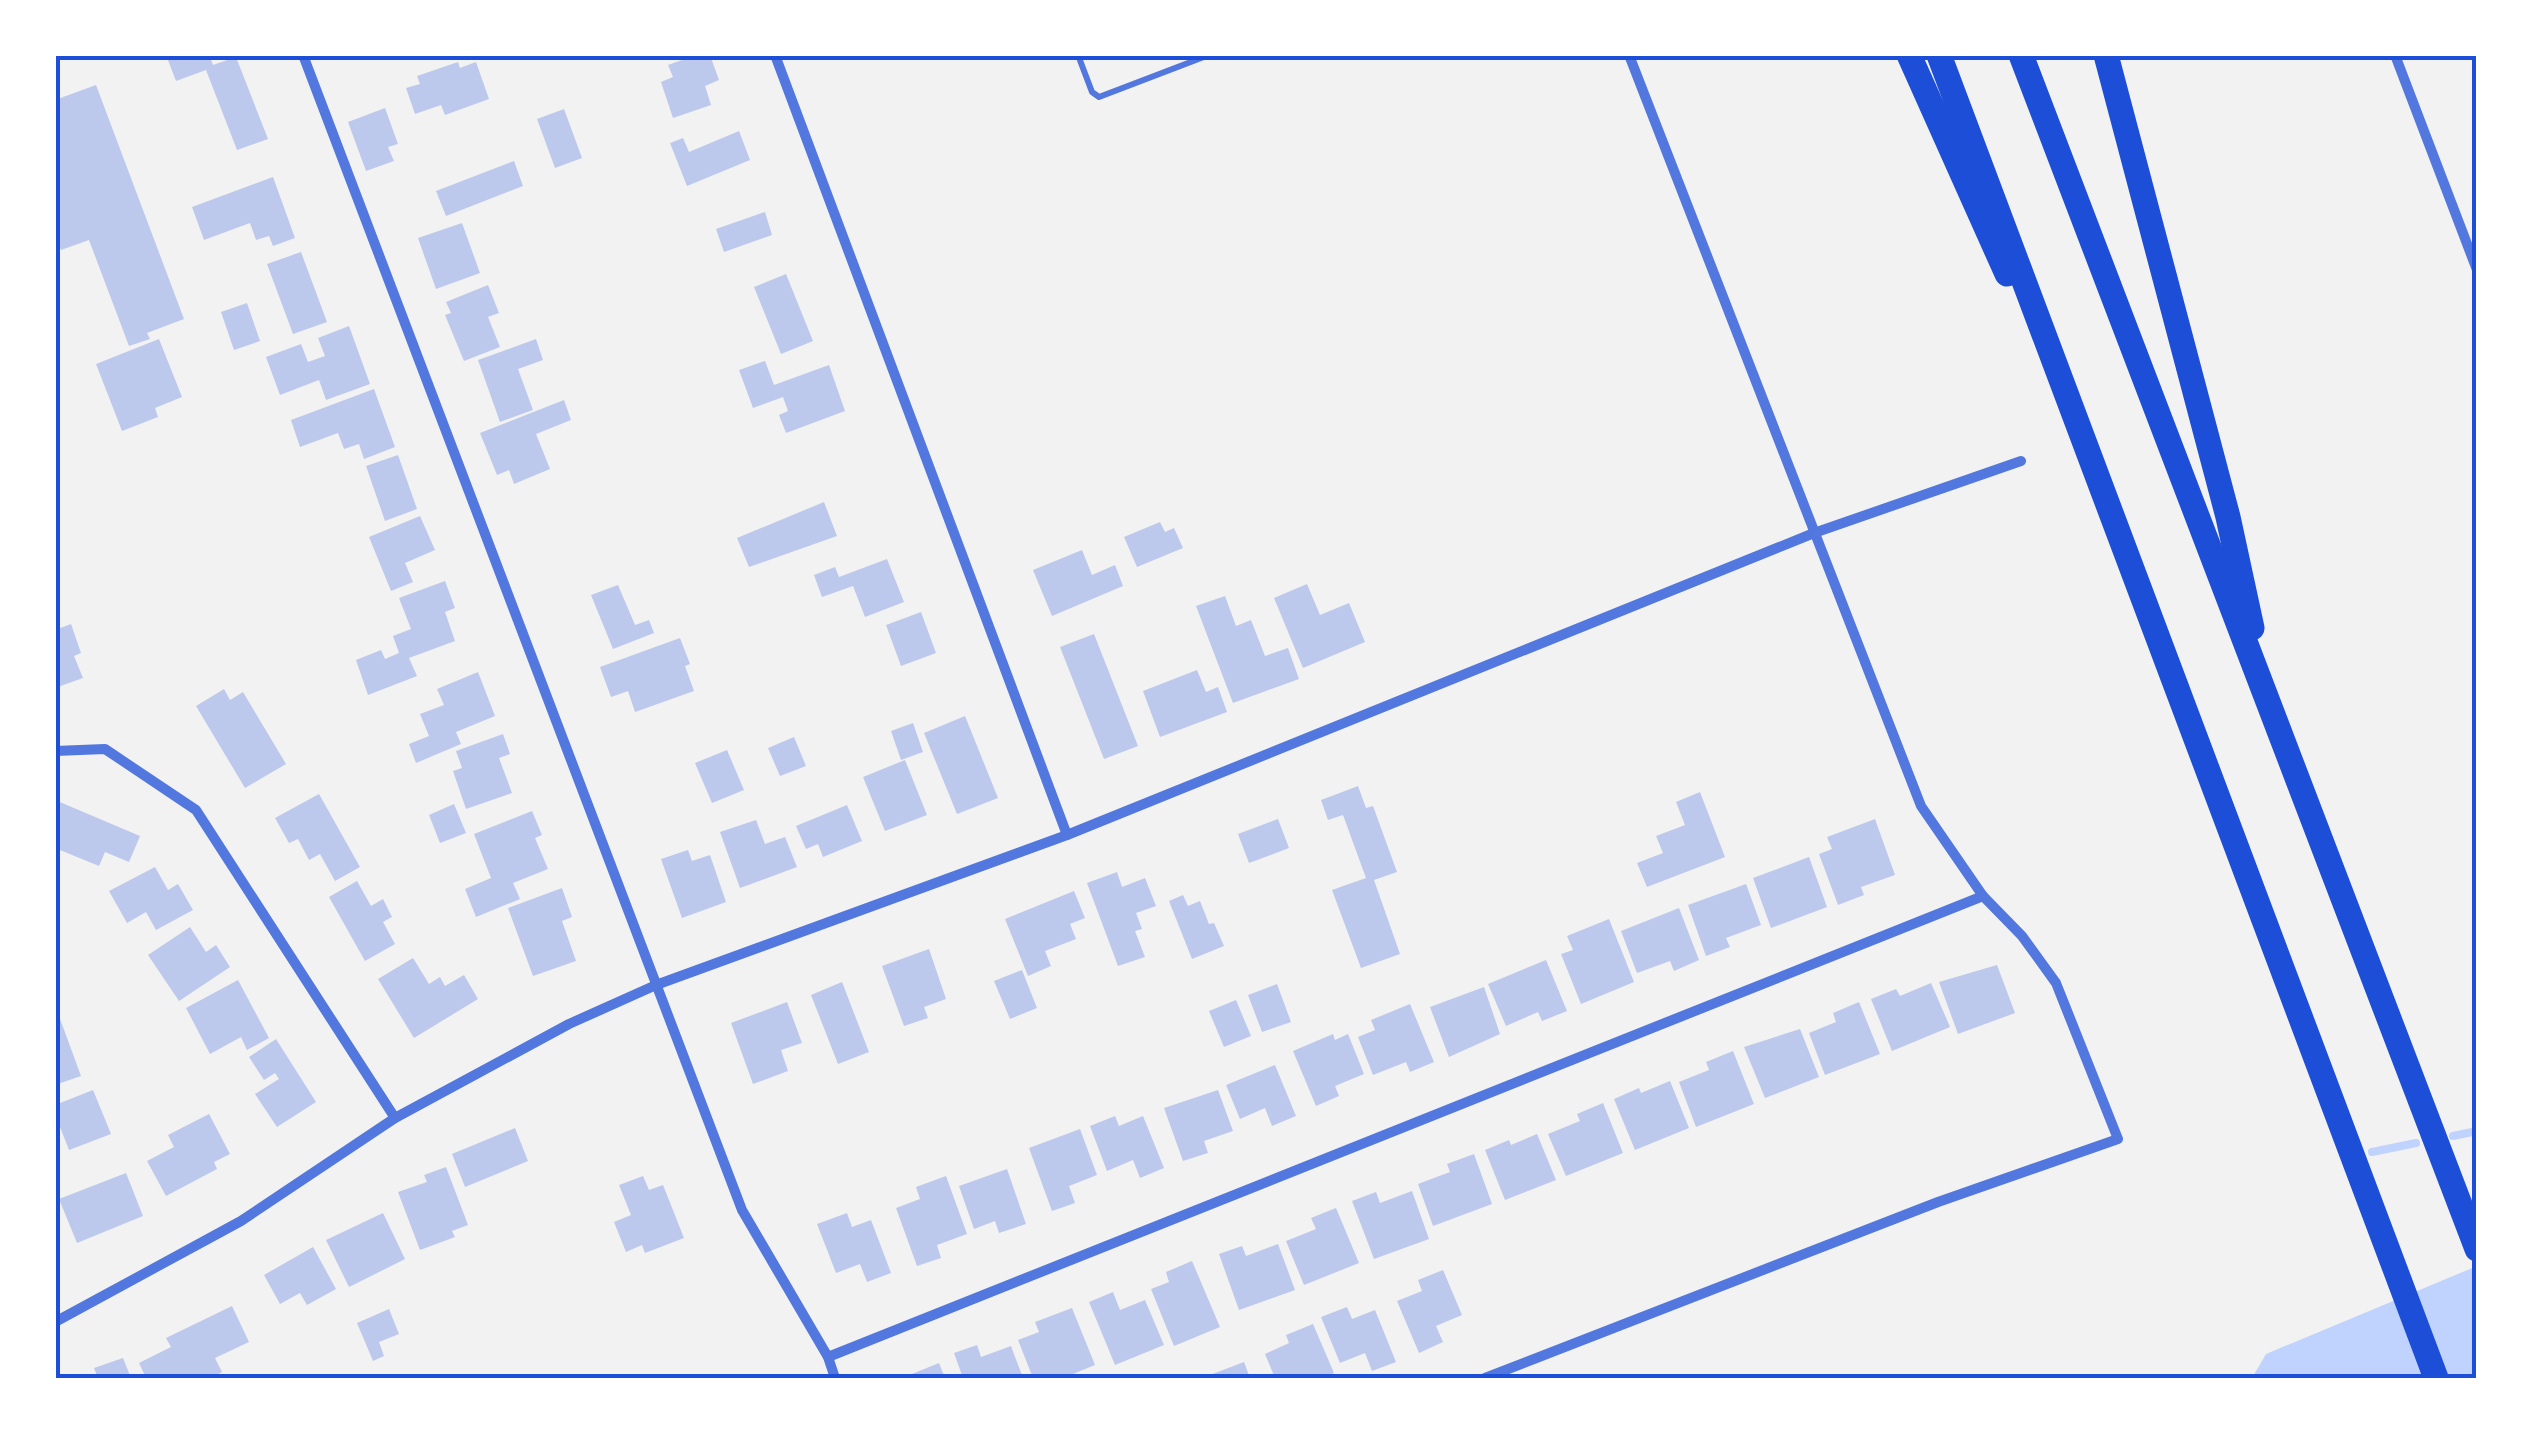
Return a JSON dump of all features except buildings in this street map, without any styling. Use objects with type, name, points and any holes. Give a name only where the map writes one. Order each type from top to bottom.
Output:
[{"type":"highway","points":[[1909,55],[1998,256],[2078,418]]},
{"type":"highway","points":[[1939,55],[2436,1378]]},
{"type":"highway","points":[[2021,55],[2477,1249]]},
{"type":"highway","points":[[2106,55],[2228,517],[2268,707]]},
{"type":"street","points":[[303,55],[742,1210],[828,1357],[836,1378]]},
{"type":"street","points":[[776,55],[1066,835]]},
{"type":"street","points":[[1484,1378],[1920,1209],[2118,1139],[2056,983],[2022,936],[1983,896],[1921,806],[1629,55]]},
{"type":"street","points":[[2395,55],[2477,270]]},
{"type":"street","points":[[55,1322],[241,1220],[394,1118],[569,1024],[656,986],[1066,835],[1814,533],[2021,462]]},
{"type":"street","points":[[55,751],[105,749],[196,810],[394,1118]]},
{"type":"street","points":[[828,1357],[1983,896]]},
{"type":"lane","points":[[1078,55],[1092,92],[1100,97],[1209,55]]},
{"type":"water","points":[[2477,1266],[2477,1378],[2252,1378],[2266,1354]]},
{"type":"waterway","points":[[2453,1136],[2477,1131]]},
{"type":"waterway","points":[[2372,1152],[2416,1143]]}]
